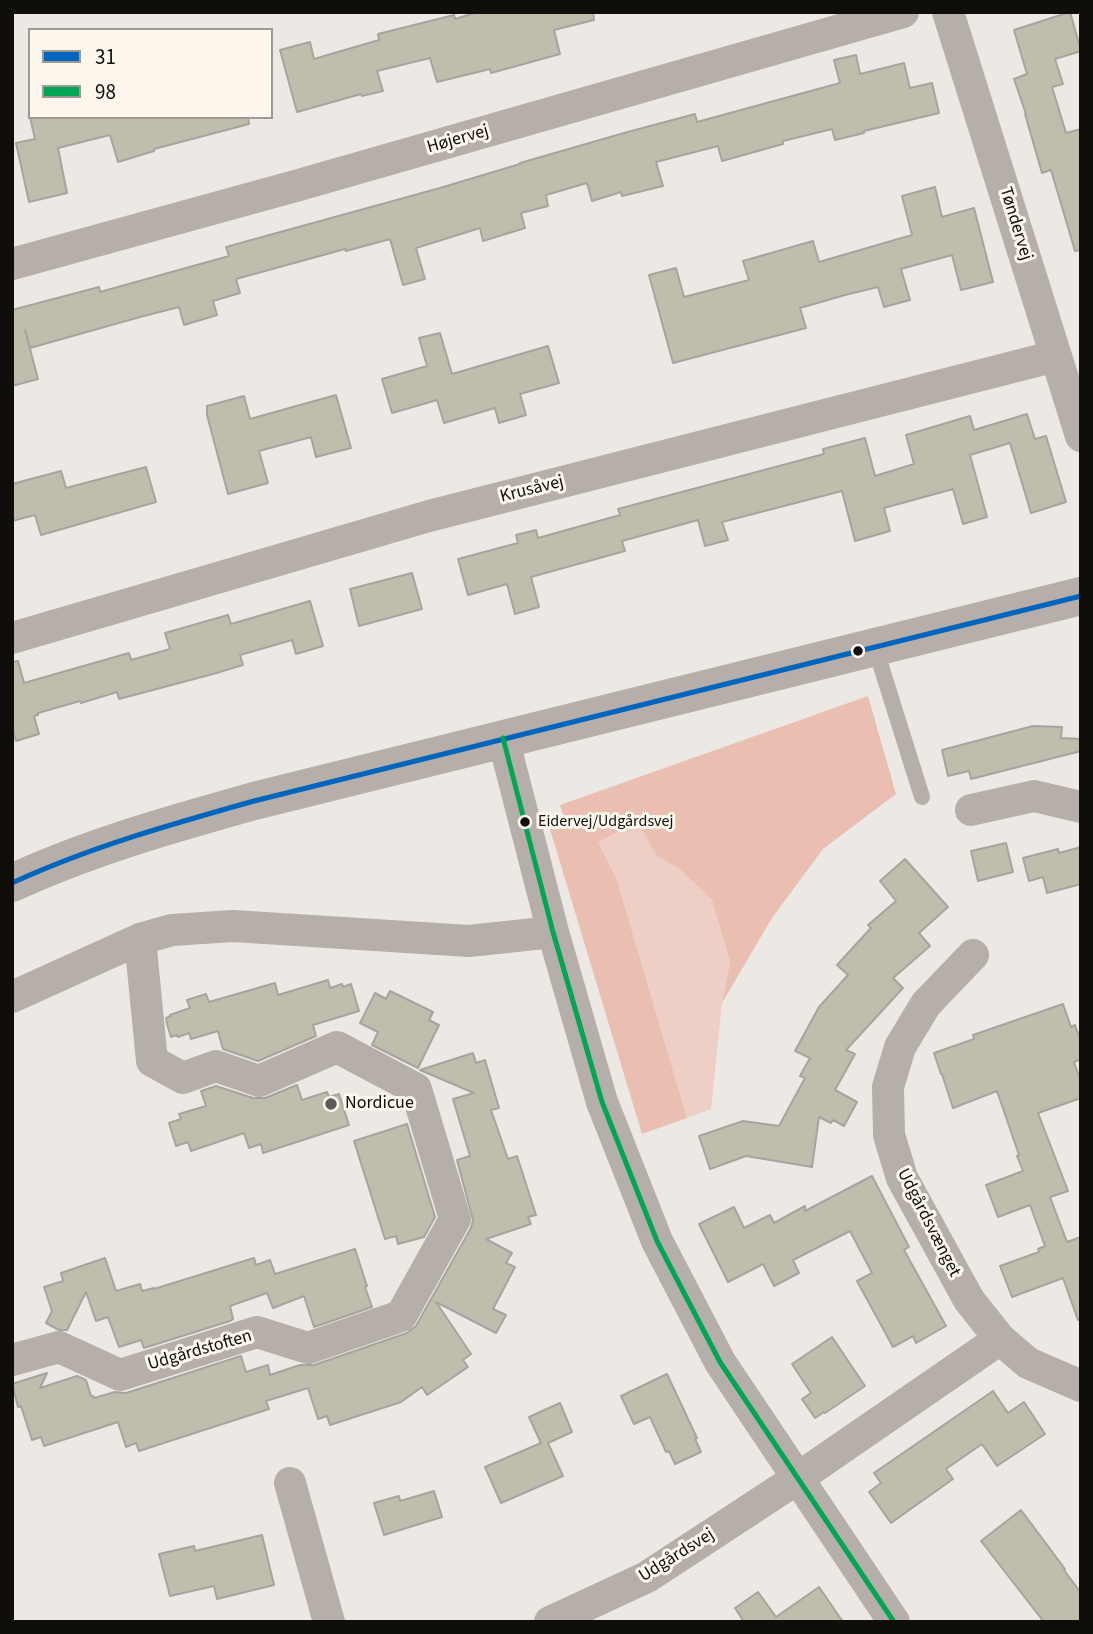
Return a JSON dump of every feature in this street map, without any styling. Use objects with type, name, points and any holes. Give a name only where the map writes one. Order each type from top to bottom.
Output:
[{"type":"street","name":"Højervej","points":[[12,264],[903,12]]},
{"type":"street","name":"Tøndervej","points":[[948,12],[1081,436]]},
{"type":"street","name":"Krusåvej","points":[[12,638],[403,523],[1056,356]]},
{"type":"street","points":[[12,883],[155,829],[254,801],[1081,596]]},
{"type":"street","points":[[503,738],[553,932],[602,1102],[657,1241],[720,1362],[894,1622]]},
{"type":"street","points":[[971,810],[1034,796],[1081,807]]},
{"type":"street","points":[[12,997],[140,939],[172,930],[233,926],[469,941],[553,932]]},
{"type":"street","name":"Udgårdstoften","points":[[12,1360],[60,1348],[120,1375],[257,1332],[307,1348],[401,1316],[455,1219],[416,1089],[337,1047],[258,1081],[216,1066],[183,1078],[152,1060],[140,939]]},
{"type":"street","name":"Udgårdsvænget","points":[[973,955],[926,1004],[900,1047],[888,1087],[888,1135],[902,1178],[969,1300],[1000,1339],[1028,1363],[1081,1386]]},
{"type":"street","points":[[798,1478],[1000,1339]]},
{"type":"street","name":"Udgårdsvej","points":[[550,1622],[647,1577],[798,1478]]},
{"type":"street","points":[[290,1483],[329,1622]]},
{"type":"lane","points":[[875,647],[922,797]]},
{"type":"shaded area","points":[[868,696],[896,794],[823,849],[772,918],[722,1003],[730,962],[712,900],[681,870],[656,855],[638,822],[598,842],[617,880],[687,1118],[642,1134],[549,826],[565,820],[560,805]]},
{"type":"shaded area","points":[[638,821],[656,855],[679,868],[712,900],[730,962],[722,1003],[711,1109],[687,1118],[617,880],[598,842]]},
{"type":"building","points":[[478,12],[593,12],[594,20],[554,30],[560,54],[491,73],[490,69],[437,82],[430,58],[377,71],[383,91],[362,96],[361,94],[297,112],[280,50],[310,42],[314,59],[379,40],[378,34],[454,15],[455,19]]},
{"type":"building","points":[[1070,12],[1081,51],[1055,59],[1063,84],[1052,87],[1066,133],[1081,129],[1081,250],[1075,251],[1051,170],[1042,173],[1014,79],[1027,74],[1014,30]]},
{"type":"building","points":[[856,55],[860,74],[904,63],[910,88],[932,83],[939,113],[835,140],[832,129],[783,141],[783,144],[722,161],[718,146],[656,162],[663,186],[622,196],[621,192],[592,201],[587,183],[546,195],[548,206],[521,213],[525,228],[483,241],[480,228],[416,248],[425,279],[403,285],[390,239],[236,279],[240,293],[213,301],[217,315],[184,325],[179,307],[30,348],[25,330],[38,379],[12,386],[12,310],[99,287],[100,292],[229,256],[226,247],[440,188],[624,133],[695,114],[697,122],[840,83],[834,60]]},
{"type":"building","points":[[30,119],[248,119],[249,124],[154,149],[118,162],[110,135],[58,148],[67,193],[29,202],[16,143],[35,139]]},
{"type":"building","points":[[935,187],[942,217],[974,208],[993,282],[961,290],[952,255],[901,269],[910,300],[884,307],[878,287],[845,295],[800,308],[806,328],[673,363],[649,275],[676,268],[684,297],[749,280],[743,261],[813,241],[819,262],[912,235],[902,196]]},
{"type":"building","points":[[440,333],[452,374],[548,346],[559,383],[520,394],[526,415],[499,423],[495,408],[444,423],[437,400],[392,413],[382,379],[427,366],[419,338]]},
{"type":"building","points":[[336,395],[351,448],[316,457],[311,437],[259,451],[268,483],[228,494],[207,406],[244,396],[250,419]]},
{"type":"building","points":[[1027,414],[1035,439],[1046,436],[1066,502],[1031,513],[1010,443],[970,455],[987,517],[963,524],[953,489],[884,508],[890,531],[855,541],[842,491],[722,522],[728,540],[705,546],[698,520],[622,541],[625,551],[531,577],[539,607],[515,614],[507,584],[468,595],[458,559],[518,543],[516,535],[536,530],[538,538],[620,515],[618,509],[824,454],[823,449],[865,438],[875,476],[914,464],[906,435],[970,416],[974,430]]},
{"type":"building","points":[[146,467],[156,502],[41,535],[35,515],[12,521],[12,484],[61,471],[66,488]]},
{"type":"building","points":[[412,573],[422,609],[359,626],[350,589]]},
{"type":"building","points":[[310,601],[323,646],[296,654],[292,640],[240,655],[243,665],[213,674],[119,699],[117,692],[38,713],[34,716],[39,734],[16,741],[12,729],[12,662],[18,661],[24,683],[129,653],[131,660],[170,649],[165,633],[228,615],[231,624]]},
{"type":"building","points":[[1033,726],[1062,727],[1061,738],[1081,739],[1081,751],[971,779],[969,771],[948,776],[942,750]]},
{"type":"building","points":[[1006,843],[1013,872],[978,881],[971,851]]},
{"type":"building","points":[[1081,847],[1081,884],[1047,893],[1043,877],[1029,881],[1023,858],[1058,849],[1059,853]]},
{"type":"building","points":[[905,859],[948,907],[919,933],[930,946],[893,978],[903,988],[846,1050],[855,1054],[835,1090],[857,1102],[844,1126],[819,1117],[812,1167],[746,1156],[710,1169],[699,1136],[743,1121],[779,1126],[805,1078],[800,1076],[810,1058],[795,1051],[819,1007],[848,975],[837,965],[871,928],[868,925],[896,901],[880,881]]},
{"type":"building","points":[[328,980],[330,988],[351,984],[359,1011],[313,1025],[316,1036],[258,1061],[223,1049],[218,1031],[191,1039],[189,1033],[171,1037],[166,1018],[190,1008],[187,1000],[206,994],[209,1002],[275,983],[278,995]]},
{"type":"building","points":[[390,991],[433,1012],[429,1020],[439,1025],[418,1068],[372,1045],[378,1032],[360,1023],[375,993],[386,999]]},
{"type":"building","points":[[1063,1004],[1071,1027],[1075,1025],[1081,1042],[1081,1059],[1074,1062],[1081,1082],[1081,1098],[1038,1113],[1068,1191],[1050,1197],[1067,1242],[1081,1237],[1081,1319],[1078,1320],[1063,1278],[1012,1297],[1000,1266],[1039,1252],[1038,1249],[1045,1246],[1030,1205],[998,1217],[986,1185],[1023,1171],[1017,1156],[1019,1155],[997,1091],[953,1108],[934,1053],[974,1039],[973,1035]]},
{"type":"building","points":[[473,1053],[476,1063],[485,1060],[499,1108],[491,1110],[508,1159],[517,1156],[536,1215],[528,1217],[531,1224],[486,1239],[512,1253],[506,1263],[515,1267],[493,1309],[506,1315],[496,1333],[436,1302],[471,1354],[463,1360],[468,1367],[427,1395],[422,1387],[401,1402],[330,1425],[327,1416],[318,1419],[308,1388],[266,1401],[269,1409],[139,1451],[136,1443],[126,1447],[118,1422],[44,1446],[41,1437],[32,1440],[12,1384],[47,1373],[40,1388],[77,1376],[86,1380],[94,1398],[115,1392],[126,1393],[241,1356],[246,1372],[268,1365],[270,1375],[300,1365],[314,1365],[407,1333],[416,1326],[473,1220],[457,1160],[470,1156],[453,1099],[474,1093],[420,1070]]},
{"type":"building","points":[[297,1085],[302,1100],[327,1092],[329,1097],[339,1094],[349,1125],[263,1153],[261,1144],[249,1148],[244,1133],[191,1151],[188,1142],[176,1146],[169,1123],[181,1119],[179,1114],[206,1106],[201,1091],[216,1086],[253,1098],[265,1098]]},
{"type":"building","points":[[407,1124],[435,1217],[424,1237],[398,1244],[396,1236],[385,1239],[354,1141]]},
{"type":"building","points":[[872,1176],[909,1247],[904,1250],[946,1326],[916,1343],[913,1336],[893,1347],[857,1281],[872,1273],[850,1231],[793,1260],[799,1273],[774,1286],[763,1264],[728,1282],[699,1224],[734,1207],[744,1228],[770,1215],[774,1223],[805,1206],[805,1211]]},
{"type":"building","points":[[355,1249],[372,1307],[314,1327],[304,1296],[273,1308],[267,1293],[230,1306],[233,1319],[230,1321],[144,1348],[141,1340],[119,1347],[108,1317],[96,1321],[86,1292],[67,1330],[59,1330],[46,1323],[52,1311],[44,1287],[63,1281],[61,1273],[105,1258],[116,1291],[140,1284],[142,1291],[254,1258],[256,1265],[270,1260],[275,1274]]},
{"type":"building","points":[[832,1337],[865,1386],[815,1418],[802,1399],[811,1393],[792,1364]]},
{"type":"building","points":[[667,1374],[701,1452],[675,1464],[669,1451],[666,1452],[650,1417],[634,1424],[621,1396]]},
{"type":"building","points":[[993,1391],[1008,1413],[1024,1402],[1045,1434],[997,1466],[982,1444],[946,1469],[953,1479],[891,1523],[869,1492],[881,1483],[874,1473]]},
{"type":"building","points":[[560,1403],[572,1432],[548,1443],[563,1476],[501,1503],[485,1467],[541,1443],[529,1417]]},
{"type":"building","points":[[434,1491],[442,1517],[384,1535],[374,1503],[399,1496],[400,1501]]},
{"type":"building","points":[[1021,1510],[1081,1593],[1081,1622],[1044,1622],[981,1541]]},
{"type":"building","points":[[262,1535],[274,1585],[217,1599],[214,1586],[170,1596],[159,1554],[194,1546],[195,1551]]},
{"type":"building","points":[[819,1587],[843,1622],[744,1622],[735,1608],[758,1592],[776,1617]]},
{"type":"transit line","name":"31","points":[[12,883],[101,847],[254,801],[1081,596]]},
{"type":"transit line","name":"98","points":[[503,738],[553,932],[602,1102],[657,1241],[720,1362],[894,1622]]},
{"type":"place","name":"Eidervej/Udgårdsvej","points":[[525,822]]},
{"type":"place","name":"Nordicue","points":[[331,1104]]}]
